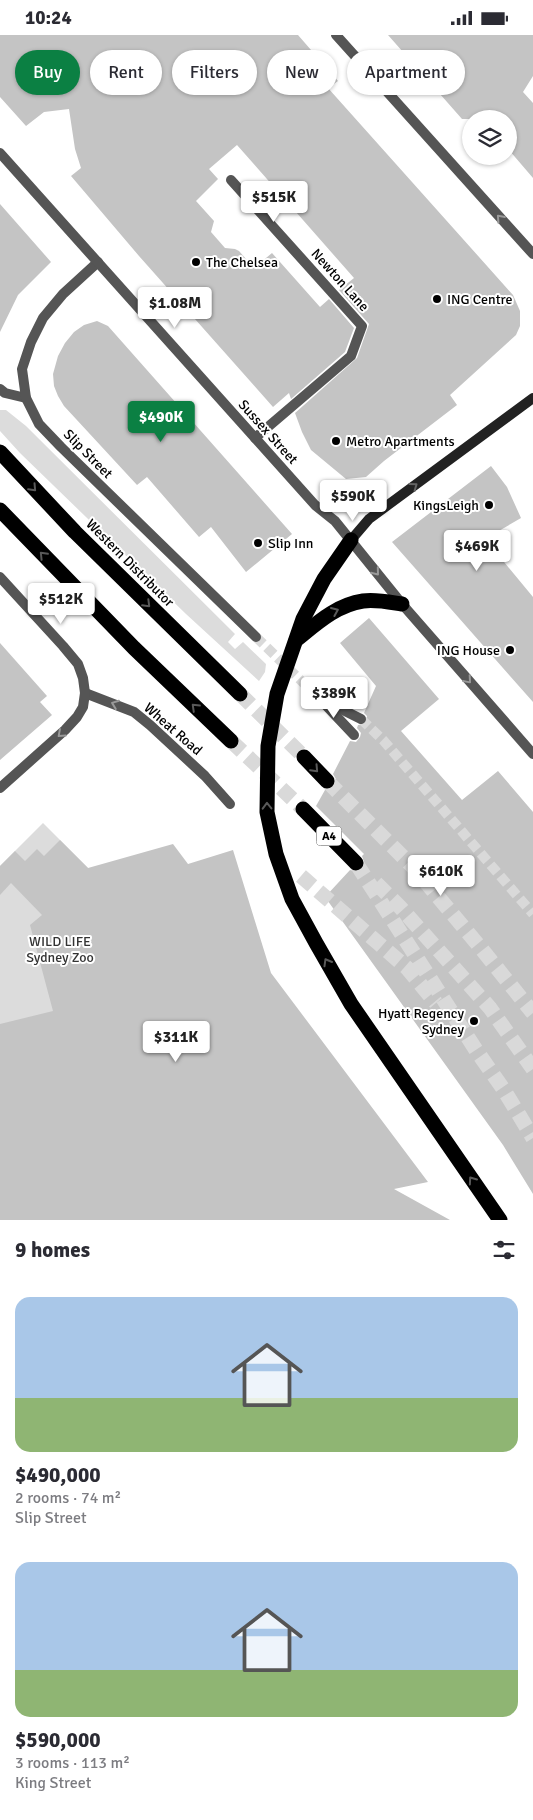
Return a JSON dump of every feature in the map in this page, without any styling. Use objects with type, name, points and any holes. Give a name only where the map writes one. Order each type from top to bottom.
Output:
[{"type":"highway","name":"Western Distributor","points":[[0,452],[75,532],[240,694]]},
{"type":"highway","points":[[0,510],[134,648],[231,741]]},
{"type":"highway","points":[[352,540],[330,570],[303,619],[277,694],[268,746],[267,812],[276,854],[292,899],[351,1004],[500,1220]]},
{"type":"highway","points":[[296,640],[329,613],[362,601],[402,604]]},
{"type":"highway","points":[[304,757],[327,781]]},
{"type":"highway","name":"A4","points":[[303,809],[356,863]]},
{"type":"main road","points":[[352,540],[369,519],[533,398]]},
{"type":"street","points":[[336,35],[533,254]]},
{"type":"street","name":"Sussex Street","points":[[0,153],[315,505],[335,521],[352,540],[402,604],[533,754]]},
{"type":"street","name":"Newton Lane","points":[[231,180],[362,326],[351,356],[255,438]]},
{"type":"street","name":"Slip Street","points":[[98,262],[64,294],[43,318],[31,342],[22,369],[26,398],[39,423],[61,447],[256,637]]},
{"type":"street","points":[[0,389],[5,393],[26,398]]},
{"type":"street","points":[[0,577],[78,664],[83,678],[85,693],[83,707],[77,717],[0,788]]},
{"type":"street","name":"Wheat Road","points":[[85,693],[134,712],[205,776],[230,804]]},
{"type":"street","points":[[354,735],[319,698],[361,719]]},
{"type":"green space","points":[[0,410],[6,410],[26,426],[235,634],[228,642],[235,649],[243,642],[266,664],[265,672],[259,681],[186,614],[20,453],[0,431]]},
{"type":"green space","name":"WILD LIFE Sydney Zoo","points":[[43,823],[98,878],[173,978],[0,1029],[0,866]]},
{"type":"building","points":[[0,35],[298,35],[311,50],[267,50],[267,95],[334,95],[513,295],[520,311],[520,326],[516,335],[450,395],[457,405],[366,477],[346,479],[311,450],[295,413],[357,358],[369,324],[339,290],[354,278],[237,145],[209,169],[218,179],[196,201],[214,221],[211,232],[225,248],[239,251],[254,268],[272,253],[320,307],[329,299],[354,328],[345,352],[291,399],[289,393],[273,407],[71,176],[81,168],[75,149],[69,109],[44,112],[26,126],[0,97]]},
{"type":"building","points":[[388,35],[533,35],[533,76],[523,92],[533,103],[533,178],[517,159],[517,110],[462,110],[462,119],[441,95],[465,95],[465,50],[401,50]]},
{"type":"building","points":[[0,204],[51,262],[18,295],[0,332]]},
{"type":"building","points":[[97,321],[108,326],[292,534],[246,572],[211,527],[199,537],[147,477],[137,485],[64,406],[58,396],[54,386],[53,374],[58,356],[74,332],[84,325]]},
{"type":"building","points":[[491,466],[507,487],[521,518],[485,539],[533,597],[533,702],[392,542]]},
{"type":"building","name":"Hyatt Regency Sydney","points":[[369,618],[439,699],[401,731],[462,800],[498,771],[533,812],[533,1194],[503,1145],[325,897],[350,870],[359,872],[365,865],[362,856],[364,854],[316,806],[325,790],[333,788],[336,784],[333,774],[350,741],[356,742],[360,737],[361,733],[357,728],[358,725],[364,725],[367,722],[367,716],[364,713],[376,686],[340,643]]},
{"type":"building","points":[[0,643],[47,696],[40,702],[52,715],[0,760]]},
{"type":"building","points":[[60,840],[88,868],[173,844],[188,864],[233,850],[271,973],[428,1182],[394,1189],[450,1220],[0,1220],[0,1024],[53,1011],[30,925],[42,915],[11,883],[0,895],[0,866],[15,851],[25,861],[37,849],[44,856]]},
{"type":"tunnel","points":[[256,637],[319,698]]},
{"type":"tunnel","points":[[240,694],[304,757]]},
{"type":"tunnel","points":[[361,719],[383,740],[533,914]]},
{"type":"tunnel","points":[[231,741],[303,809]]},
{"type":"tunnel","points":[[327,781],[414,868],[533,1013]]},
{"type":"tunnel","points":[[356,863],[476,1050],[504,1090],[533,1138]]},
{"type":"tunnel","points":[[301,876],[407,968],[436,1003]]},
{"type":"tunnel","points":[[376,883],[490,1008],[533,1069]]},
{"type":"place","name":"The Chelsea","points":[[196,262]]},
{"type":"place","name":"ING Centre","points":[[437,299]]},
{"type":"place","name":"Metro Apartments","points":[[336,441]]},
{"type":"place","name":"KingsLeigh","points":[[489,505]]},
{"type":"place","name":"Slip Inn","points":[[258,543]]},
{"type":"place","name":"ING House","points":[[510,650]]},
{"type":"place","name":"Hyatt Regency Sydney","points":[[474,1021]]}]
